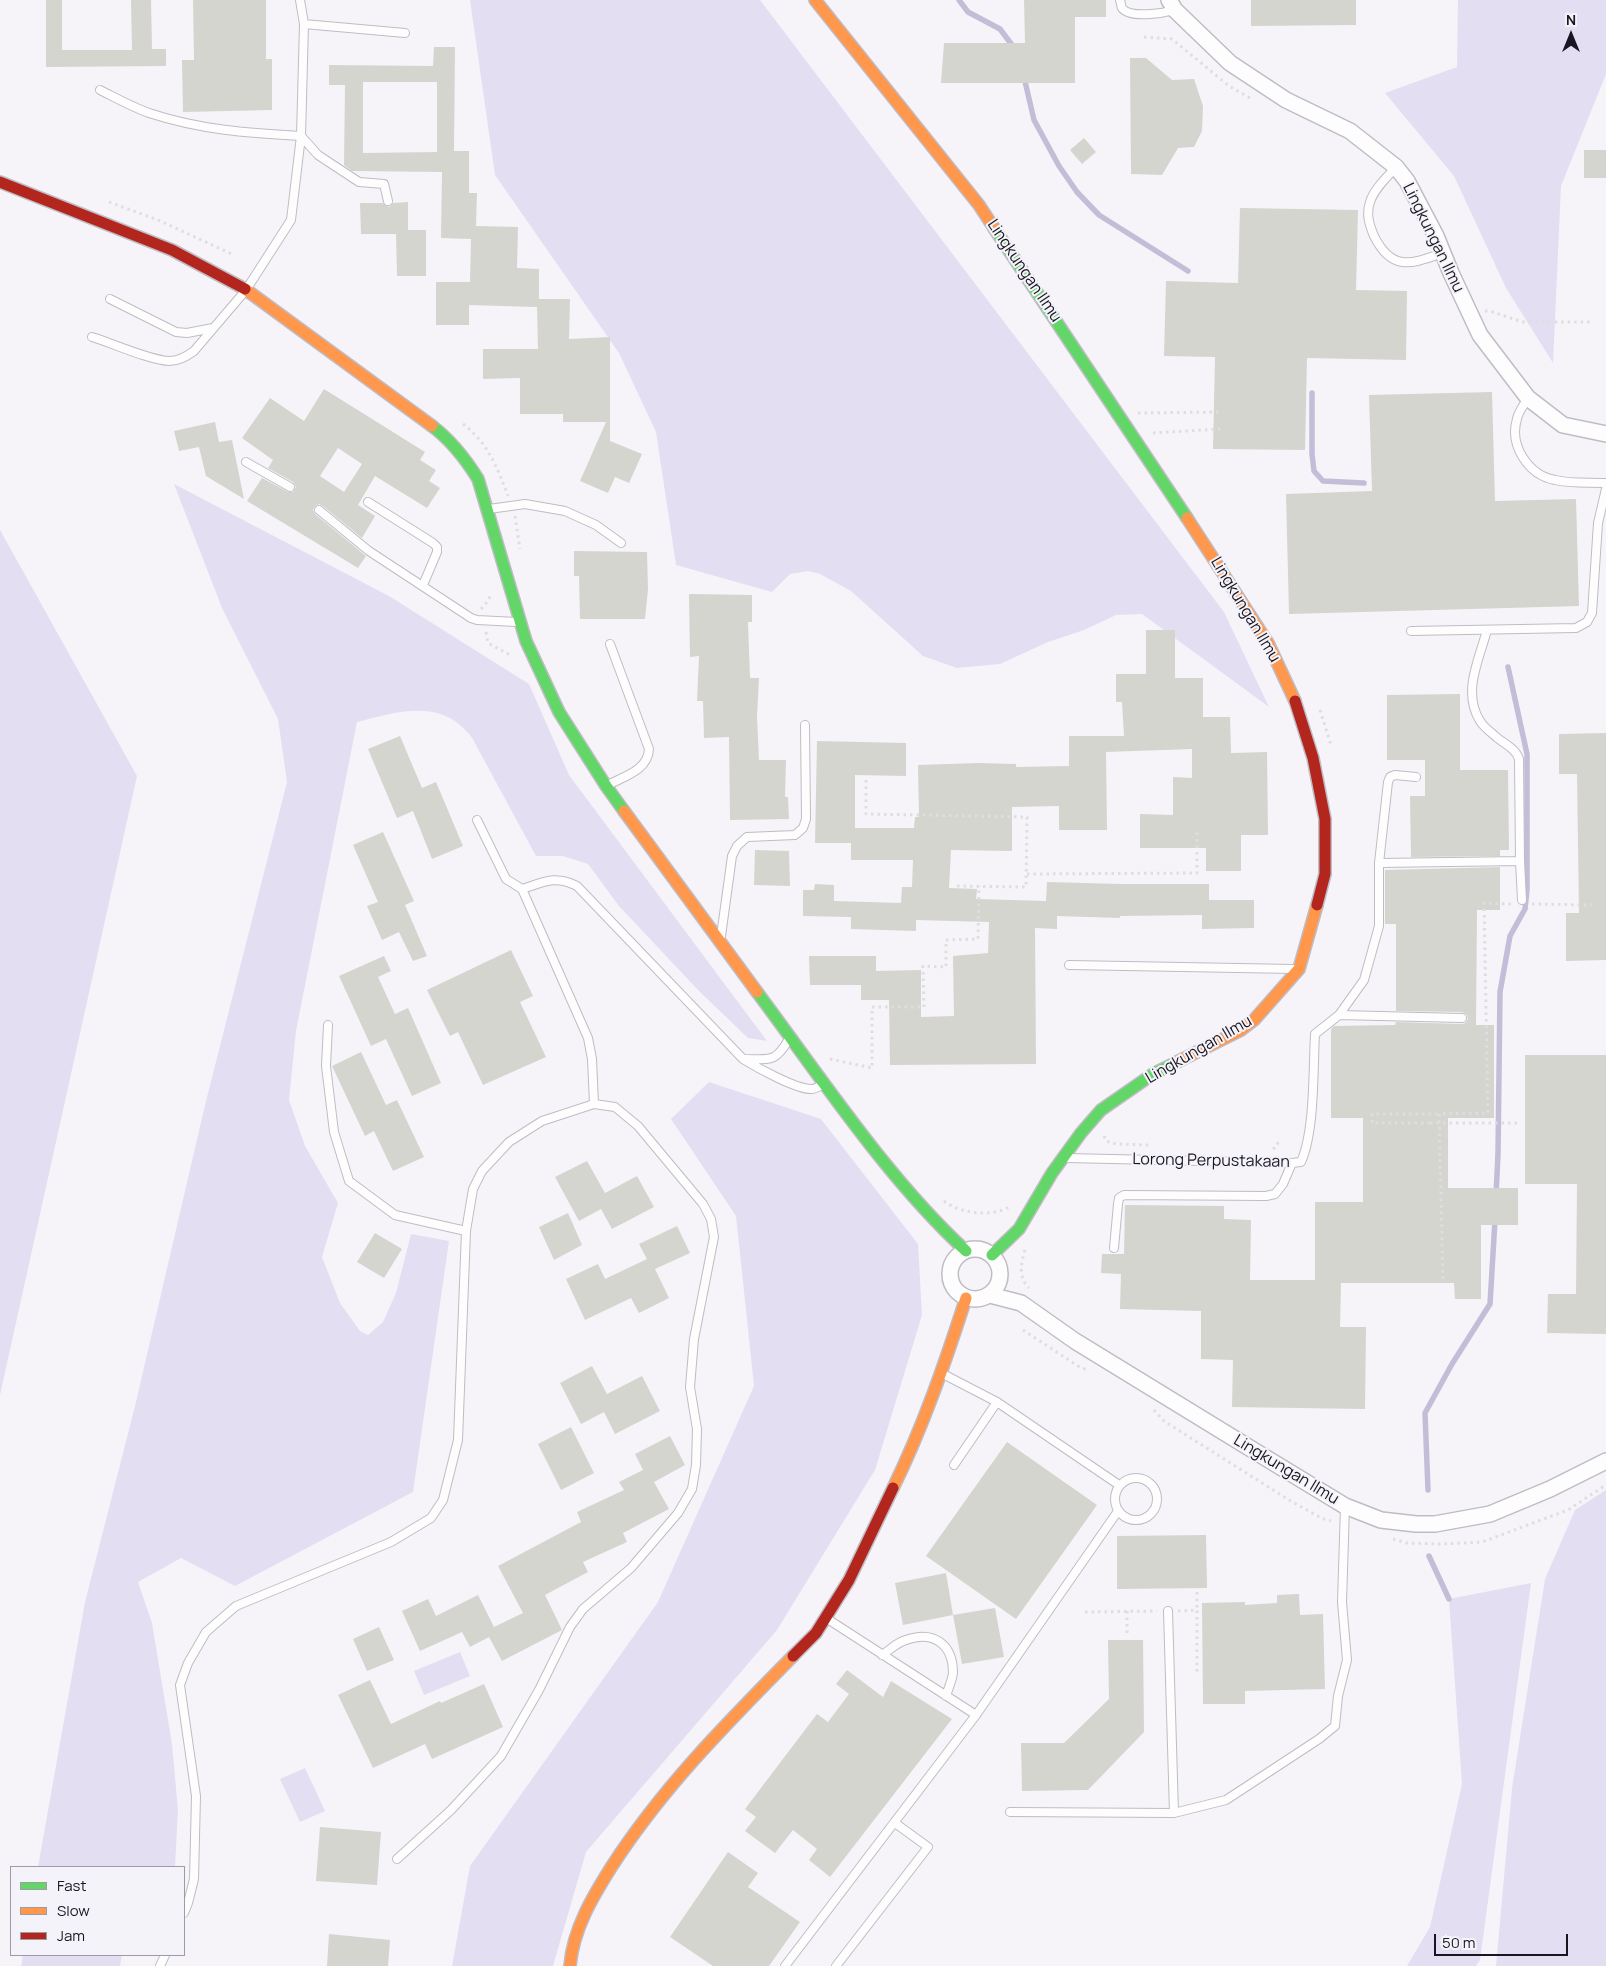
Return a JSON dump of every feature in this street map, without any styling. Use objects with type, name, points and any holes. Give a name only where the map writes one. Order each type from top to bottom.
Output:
[{"type":"street","name":"Lingkungan Ilmu","points":[[815,0],[880,84],[979,205],[1176,500],[1268,643],[1292,692],[1310,749],[1325,819],[1325,874],[1298,969],[1278,994],[1248,1025],[1153,1074],[1101,1110],[1080,1134],[1052,1173],[1019,1229],[992,1255]]},
{"type":"street","name":"Lingkungan Ilmu","points":[[1172,5],[1230,63],[1286,100],[1350,131],[1396,167],[1416,197],[1480,335],[1528,398],[1562,424],[1606,434]]},
{"type":"street","points":[[0,182],[172,250],[246,290],[447,437],[464,457],[478,479],[526,641],[559,712],[606,786],[824,1084],[893,1173],[940,1227],[966,1251]]},
{"type":"street","points":[[980,1249],[992,1255],[997,1261],[1001,1276],[999,1283],[990,1296],[975,1300],[966,1298],[953,1288],[950,1270],[958,1255],[966,1251],[980,1249]]},
{"type":"street","name":"Lingkungan Ilmu","points":[[990,1296],[1021,1303],[1075,1342],[1344,1506],[1381,1520],[1435,1524],[1490,1514],[1550,1489],[1606,1460]]},
{"type":"street","points":[[570,1966],[571,1952],[583,1916],[601,1883],[632,1835],[679,1776],[816,1633],[849,1580],[915,1443],[942,1373],[966,1298]]},
{"type":"lane","points":[[92,337],[161,359],[174,360],[185,358],[194,351],[246,290],[291,220],[301,136],[304,24],[300,0]]},
{"type":"lane","points":[[1120,0],[1122,8],[1128,12],[1160,14],[1172,5]]},
{"type":"lane","points":[[304,24],[405,33]]},
{"type":"lane","points":[[100,90],[147,112],[200,127],[232,132],[301,136],[318,156],[358,182],[384,184],[388,201]]},
{"type":"lane","points":[[1396,167],[1371,200],[1367,213],[1370,227],[1380,248],[1390,258],[1414,263],[1443,253]]},
{"type":"lane","points":[[110,299],[176,332],[186,333],[213,328]]},
{"type":"lane","points":[[1528,398],[1517,417],[1514,433],[1518,449],[1530,468],[1554,480],[1606,484]]},
{"type":"lane","points":[[246,462],[290,487]]},
{"type":"lane","points":[[1411,631],[1576,628],[1587,622],[1592,613],[1598,523],[1606,490]]},
{"type":"lane","points":[[368,502],[437,547],[437,552],[423,585]]},
{"type":"lane","points":[[487,510],[525,504],[565,511],[596,525],[621,543]]},
{"type":"lane","points":[[319,510],[369,551],[471,618],[484,621],[519,622]]},
{"type":"lane","points":[[1487,630],[1472,682],[1473,702],[1480,722],[1514,751],[1519,759],[1519,902]]},
{"type":"lane","points":[[606,786],[643,766],[649,756],[649,749],[610,644]]},
{"type":"lane","points":[[720,943],[732,856],[737,846],[746,837],[795,835],[803,828],[806,819],[805,725]]},
{"type":"lane","name":"Lorong Perpustakaan","points":[[1064,1158],[1301,1162],[1305,1154],[1312,1106],[1315,1034],[1339,1015],[1364,980],[1379,926],[1379,863],[1390,777],[1395,775],[1416,777]]},
{"type":"lane","points":[[477,820],[506,879],[522,889],[588,1038],[592,1059],[594,1104]]},
{"type":"lane","points":[[1379,863],[1520,862]]},
{"type":"lane","points":[[522,889],[551,880],[564,880],[577,886],[743,1059],[765,1072],[804,1088],[813,1090],[824,1084]]},
{"type":"lane","points":[[1069,965],[1298,969]]},
{"type":"lane","points":[[1339,1015],[1462,1018]]},
{"type":"lane","points":[[328,1025],[326,1066],[334,1132],[349,1181],[395,1215],[466,1230]]},
{"type":"lane","points":[[743,1059],[778,1056],[790,1038]]},
{"type":"lane","points":[[185,1910],[194,1879],[196,1796],[180,1686],[188,1663],[206,1632],[236,1606],[392,1542],[431,1518],[443,1500],[458,1440],[466,1230],[473,1189],[482,1171],[509,1142],[542,1121],[594,1104],[614,1107],[638,1126],[703,1204],[711,1219],[714,1237],[694,1338],[692,1358],[690,1387],[697,1429],[696,1465],[692,1489],[678,1513],[630,1568],[583,1609],[570,1627],[540,1690],[501,1756],[451,1810],[397,1859]]},
{"type":"lane","points":[[1114,1248],[1119,1198],[1124,1196],[1266,1196],[1275,1194],[1283,1184],[1292,1163]]},
{"type":"lane","points":[[942,1373],[998,1402],[1119,1485]]},
{"type":"lane","points":[[954,1465],[998,1402]]},
{"type":"lane","points":[[1132,1478],[1146,1479],[1155,1489],[1157,1503],[1150,1515],[1137,1520],[1130,1519],[1118,1511],[1114,1498],[1119,1485],[1132,1478]]},
{"type":"lane","points":[[1010,1812],[1174,1813],[1226,1800],[1319,1739],[1335,1726],[1338,1696],[1347,1660],[1342,1602],[1344,1506]]},
{"type":"lane","points":[[785,1966],[976,1715],[1118,1511]]},
{"type":"lane","points":[[1168,1611],[1174,1813]]},
{"type":"lane","points":[[826,1618],[976,1715]]},
{"type":"lane","points":[[882,1654],[904,1640],[927,1636],[936,1640],[945,1646],[952,1661],[953,1676],[946,1696]]},
{"type":"lane","points":[[836,1966],[928,1847],[894,1823]]},
{"type":"path","points":[[1479,312],[1490,311],[1522,322],[1590,322]]},
{"type":"path","points":[[1147,435],[1220,429]]},
{"type":"path","points":[[493,589],[488,601],[481,608],[488,643],[514,657]]},
{"type":"path","points":[[1319,707],[1333,754]]},
{"type":"path","points":[[866,780],[866,814],[1028,817],[1026,887],[955,886]]},
{"type":"path","points":[[1027,874],[1197,873],[1197,831]]},
{"type":"path","points":[[828,1058],[872,1068],[872,1007],[924,1007],[923,966],[946,967],[946,940],[978,939],[979,886]]},
{"type":"path","points":[[1519,902],[1484,903],[1488,1113],[1372,1114],[1372,1123],[1521,1123]]},
{"type":"path","points":[[1534,904],[1592,905]]},
{"type":"path","points":[[1439,1114],[1443,1279]]},
{"type":"path","points":[[1105,1130],[1103,1135],[1106,1141],[1116,1144],[1156,1146]]},
{"type":"path","points":[[1264,1149],[1274,1149],[1278,1142]]},
{"type":"path","points":[[1027,1245],[1022,1260],[1021,1274],[1025,1284],[1034,1293]]},
{"type":"path","points":[[1023,1330],[1080,1368],[1096,1374]]},
{"type":"path","points":[[1153,1409],[1164,1421],[1281,1495],[1321,1518],[1331,1521]]},
{"type":"path","points":[[1197,1592],[1197,1610]]},
{"type":"path","points":[[1127,1611],[1127,1635]]},
{"type":"shaded area","points":[[470,0],[760,0],[1224,612],[1269,707],[1142,614],[1116,615],[1084,630],[1048,642],[1000,664],[957,668],[923,656],[851,591],[820,574],[808,571],[790,574],[772,592],[676,565],[656,432],[619,353],[495,175]]},
{"type":"shaded area","points":[[1458,0],[1606,0],[1606,74],[1561,186],[1553,363],[1506,288],[1454,176],[1385,93],[1457,67]]},
{"type":"shaded area","points":[[174,484],[389,596],[529,684],[569,775],[767,1041],[748,1038],[699,991],[619,906],[588,864],[563,856],[536,856],[474,740],[455,721],[442,714],[414,711],[399,712],[357,722],[296,1031],[289,1100],[305,1146],[338,1203],[322,1257],[340,1303],[360,1331],[368,1335],[383,1322],[396,1293],[411,1234],[449,1241],[413,1492],[235,1586],[181,1558],[138,1582],[152,1623],[172,1744],[178,1810],[175,1866],[38,1866],[85,1602],[135,1406],[205,1105],[287,782],[278,719],[222,608]]},
{"type":"shaded area","points":[[0,530],[137,776],[0,1395]]},
{"type":"shaded area","points":[[709,1082],[821,1119],[918,1244],[922,1315],[875,1470],[777,1630],[586,1852],[553,1966],[452,1966],[470,1866],[658,1602],[754,1386],[736,1216],[671,1119]]},
{"type":"shaded area","points":[[1606,1490],[1606,1966],[1496,1966],[1512,1788],[1545,1579],[1575,1510]]},
{"type":"shaded area","points":[[1531,1583],[1480,1960],[1476,1966],[1407,1966],[1430,1927],[1462,1784],[1449,1599]]},
{"type":"shaded area","points":[[460,1652],[470,1676],[424,1695],[414,1671]]},
{"type":"shaded area","points":[[305,1768],[325,1811],[300,1822],[280,1779]]},
{"type":"shaded area","points":[[23,1956],[122,1956],[120,1966],[21,1966]]},
{"type":"building","points":[[46,0],[62,0],[62,50],[132,50],[131,0],[151,0],[152,49],[166,49],[166,66],[46,67]]},
{"type":"building","points":[[193,0],[266,0],[266,59],[272,59],[272,110],[183,112],[182,60],[194,60]]},
{"type":"building","points":[[1024,0],[1106,0],[1106,17],[1075,17],[1075,83],[941,83],[944,43],[1025,43]]},
{"type":"building","points":[[1251,0],[1356,0],[1356,25],[1251,26]]},
{"type":"building","points":[[434,47],[455,47],[454,151],[469,151],[469,193],[477,193],[476,226],[518,227],[517,268],[539,269],[539,299],[570,299],[569,339],[610,337],[610,441],[642,454],[629,483],[615,477],[608,493],[580,481],[606,422],[563,422],[563,414],[520,414],[520,378],[483,379],[483,349],[538,349],[537,307],[469,305],[469,325],[436,325],[436,282],[470,282],[471,239],[441,238],[442,172],[352,171],[344,165],[345,85],[329,85],[329,65],[433,66]],"holes":[[[363,82],[437,82],[437,152],[363,153]]]},
{"type":"building","points":[[1130,58],[1146,58],[1172,80],[1194,79],[1203,106],[1202,131],[1194,147],[1178,148],[1162,175],[1131,174]]},
{"type":"building","points":[[1084,138],[1096,152],[1082,164],[1070,150]]},
{"type":"building","points":[[1584,150],[1606,150],[1606,178],[1584,178]]},
{"type":"building","points":[[408,202],[408,230],[426,230],[426,276],[397,276],[396,234],[361,234],[360,203],[383,203],[389,207],[393,203]]},
{"type":"building","points":[[1240,208],[1358,210],[1356,290],[1407,291],[1406,360],[1307,358],[1305,450],[1213,449],[1215,357],[1164,356],[1166,281],[1238,283]]},
{"type":"building","points":[[324,389],[425,452],[420,460],[436,470],[429,481],[440,488],[427,508],[375,476],[358,505],[375,516],[362,538],[323,506],[319,504],[315,506],[313,510],[315,514],[366,556],[358,568],[247,501],[262,478],[288,492],[293,492],[296,487],[293,482],[268,468],[273,460],[242,438],[270,398],[304,421]],"holes":[[[338,448],[362,464],[344,492],[320,476]]]},
{"type":"building","points":[[1492,392],[1495,501],[1576,499],[1579,606],[1289,614],[1286,494],[1372,491],[1369,395]]},
{"type":"building","points":[[215,422],[219,442],[232,440],[244,499],[206,476],[199,447],[179,451],[174,431]]},
{"type":"building","points":[[574,551],[647,552],[648,589],[645,619],[580,619],[579,576],[574,576]]},
{"type":"building","points":[[689,594],[752,595],[752,622],[748,622],[750,678],[759,678],[757,717],[759,760],[786,760],[785,797],[788,797],[789,819],[730,820],[729,737],[704,738],[703,701],[697,701],[699,656],[690,657]]},
{"type":"building","points":[[1146,630],[1175,630],[1175,678],[1203,678],[1203,717],[1230,717],[1231,753],[1267,752],[1268,835],[1241,835],[1241,871],[1206,871],[1206,848],[1140,848],[1140,814],[1173,815],[1173,777],[1192,778],[1192,749],[1106,752],[1107,830],[1059,830],[1059,806],[1012,807],[1012,851],[951,850],[949,888],[977,889],[976,899],[1046,901],[1047,882],[1209,884],[1209,900],[1254,900],[1254,928],[1202,929],[1202,915],[1120,916],[1120,918],[1057,916],[1057,929],[1035,928],[1036,1064],[890,1065],[889,1000],[861,1000],[861,985],[810,985],[809,956],[876,956],[876,971],[921,970],[921,1017],[954,1016],[953,956],[988,953],[989,922],[916,920],[916,931],[851,929],[851,917],[803,916],[803,890],[814,890],[815,884],[834,885],[834,901],[901,903],[902,887],[912,887],[913,860],[851,860],[851,843],[815,843],[817,741],[906,743],[906,776],[855,775],[855,828],[914,828],[915,817],[919,817],[918,765],[979,763],[1016,764],[1016,767],[1069,766],[1069,736],[1124,736],[1122,702],[1116,702],[1116,674],[1146,674]]},
{"type":"building","points":[[1460,694],[1460,770],[1508,770],[1509,850],[1500,850],[1500,856],[1411,857],[1410,796],[1425,796],[1425,760],[1387,760],[1387,695]]},
{"type":"building","points":[[1606,733],[1606,960],[1566,961],[1566,913],[1579,913],[1577,774],[1559,774],[1559,734]]},
{"type":"building","points":[[400,736],[422,788],[436,782],[463,846],[432,859],[413,811],[397,818],[368,749]]},
{"type":"building","points":[[383,832],[414,901],[405,905],[427,956],[413,961],[399,932],[382,940],[367,906],[378,902],[353,845]]},
{"type":"building","points":[[755,850],[789,851],[790,886],[754,885]]},
{"type":"building","points":[[1500,867],[1500,910],[1477,910],[1476,1025],[1494,1025],[1494,1118],[1448,1118],[1448,1188],[1518,1188],[1518,1225],[1481,1225],[1481,1299],[1455,1299],[1454,1283],[1341,1283],[1340,1327],[1366,1327],[1365,1409],[1232,1407],[1233,1360],[1201,1359],[1201,1311],[1120,1309],[1121,1274],[1101,1273],[1102,1254],[1124,1254],[1125,1205],[1224,1206],[1224,1219],[1251,1220],[1250,1280],[1315,1280],[1315,1202],[1363,1202],[1363,1118],[1331,1118],[1331,1029],[1334,1026],[1395,1025],[1396,1022],[1462,1024],[1468,1019],[1467,1015],[1462,1012],[1396,1011],[1396,924],[1385,924],[1385,870]]},
{"type":"building","points":[[511,950],[533,996],[520,1002],[546,1057],[483,1085],[458,1032],[450,1036],[427,990]]},
{"type":"building","points":[[384,956],[391,971],[378,977],[395,1014],[408,1008],[441,1083],[412,1096],[386,1039],[371,1046],[339,976]]},
{"type":"building","points":[[361,1052],[386,1105],[397,1100],[424,1157],[393,1171],[374,1131],[365,1136],[332,1066]]},
{"type":"building","points":[[1525,1055],[1606,1055],[1606,1334],[1547,1333],[1548,1294],[1576,1294],[1577,1184],[1525,1184]]},
{"type":"building","points":[[587,1161],[605,1193],[637,1176],[654,1207],[612,1229],[601,1209],[579,1221],[555,1177]]},
{"type":"building","points":[[568,1213],[582,1245],[554,1260],[539,1227]]},
{"type":"building","points":[[677,1226],[690,1253],[655,1269],[669,1298],[639,1313],[631,1298],[585,1320],[566,1279],[598,1264],[605,1279],[647,1259],[639,1244]]},
{"type":"building","points":[[375,1233],[402,1249],[384,1278],[357,1262]]},
{"type":"building","points":[[592,1366],[607,1394],[642,1376],[660,1411],[615,1434],[604,1412],[581,1424],[560,1383]]},
{"type":"building","points":[[571,1427],[594,1473],[561,1490],[538,1444]]},
{"type":"building","points":[[670,1436],[685,1465],[654,1482],[669,1509],[623,1533],[627,1542],[583,1562],[588,1572],[545,1595],[562,1630],[502,1661],[489,1637],[470,1647],[462,1632],[420,1651],[402,1611],[428,1599],[436,1616],[478,1595],[494,1627],[523,1613],[498,1566],[581,1522],[577,1512],[624,1490],[619,1482],[643,1470],[635,1454]]},
{"type":"building","points":[[1007,1442],[1097,1505],[1016,1619],[926,1556]]},
{"type":"building","points":[[1206,1535],[1207,1588],[1117,1589],[1117,1536]]},
{"type":"building","points":[[946,1573],[953,1615],[903,1625],[895,1583]]},
{"type":"building","points":[[1299,1594],[1300,1615],[1323,1614],[1325,1689],[1245,1691],[1245,1704],[1203,1704],[1202,1603],[1245,1602],[1245,1605],[1277,1603],[1277,1595]]},
{"type":"building","points":[[995,1608],[1004,1657],[962,1664],[953,1615]]},
{"type":"building","points":[[379,1627],[394,1660],[367,1671],[353,1639]]},
{"type":"building","points":[[1108,1640],[1143,1640],[1144,1732],[1088,1790],[1022,1791],[1021,1743],[1064,1743],[1109,1699]]},
{"type":"building","points":[[847,1670],[883,1697],[891,1681],[952,1719],[830,1877],[809,1860],[817,1849],[793,1830],[775,1853],[745,1831],[756,1817],[745,1809],[817,1714],[828,1722],[849,1694],[836,1684]]},
{"type":"building","points":[[370,1680],[391,1724],[440,1701],[441,1703],[484,1684],[503,1727],[432,1759],[425,1744],[373,1768],[338,1695]]},
{"type":"building","points":[[320,1827],[381,1832],[377,1885],[316,1881]]},
{"type":"building","points":[[728,1852],[758,1873],[748,1887],[800,1922],[769,1966],[713,1966],[670,1937]]},
{"type":"building","points":[[329,1934],[390,1940],[388,1966],[327,1966]]},
{"type":"waterway","points":[[959,0],[968,12],[1000,29],[1015,49]]},
{"type":"waterway","points":[[1024,77],[1034,120],[1059,166],[1077,192],[1099,215],[1188,271]]},
{"type":"waterway","points":[[1312,393],[1312,454],[1314,471],[1323,481],[1364,483]]},
{"type":"waterway","points":[[1496,1195],[1500,992],[1510,936],[1525,909],[1527,890],[1527,754],[1508,667]]},
{"type":"waterway","points":[[1428,1490],[1425,1413],[1452,1364],[1490,1304],[1495,1220]]},
{"type":"waterway","points":[[1429,1556],[1449,1599]]},
{"type":"traffic: fast","points":[[994,228],[1187,518]]},
{"type":"traffic: fast","points":[[432,426],[458,450],[478,479],[526,641],[559,712],[624,811]]},
{"type":"traffic: fast","points":[[757,992],[882,1160],[909,1192],[966,1251]]},
{"type":"traffic: fast","points":[[992,1255],[1019,1229],[1052,1173],[1081,1133],[1101,1110],[1153,1074],[1179,1061]]},
{"type":"traffic: slow","points":[[815,0],[979,205],[994,228]]},
{"type":"traffic: slow","points":[[245,289],[432,426]]},
{"type":"traffic: slow","points":[[1187,518],[1268,643],[1295,701]]},
{"type":"traffic: slow","points":[[624,811],[757,992]]},
{"type":"traffic: slow","points":[[1179,1061],[1241,1030],[1254,1020],[1299,969],[1317,905]]},
{"type":"traffic: slow","points":[[893,1488],[933,1394],[966,1298]]},
{"type":"traffic: slow","points":[[570,1966],[575,1939],[585,1913],[605,1877],[632,1837],[697,1756],[793,1656]]},
{"type":"traffic: jam","points":[[0,182],[172,250],[245,289]]},
{"type":"traffic: jam","points":[[1295,701],[1313,758],[1325,819],[1325,874],[1317,905]]},
{"type":"traffic: jam","points":[[793,1656],[816,1633],[849,1580],[893,1488]]}]
